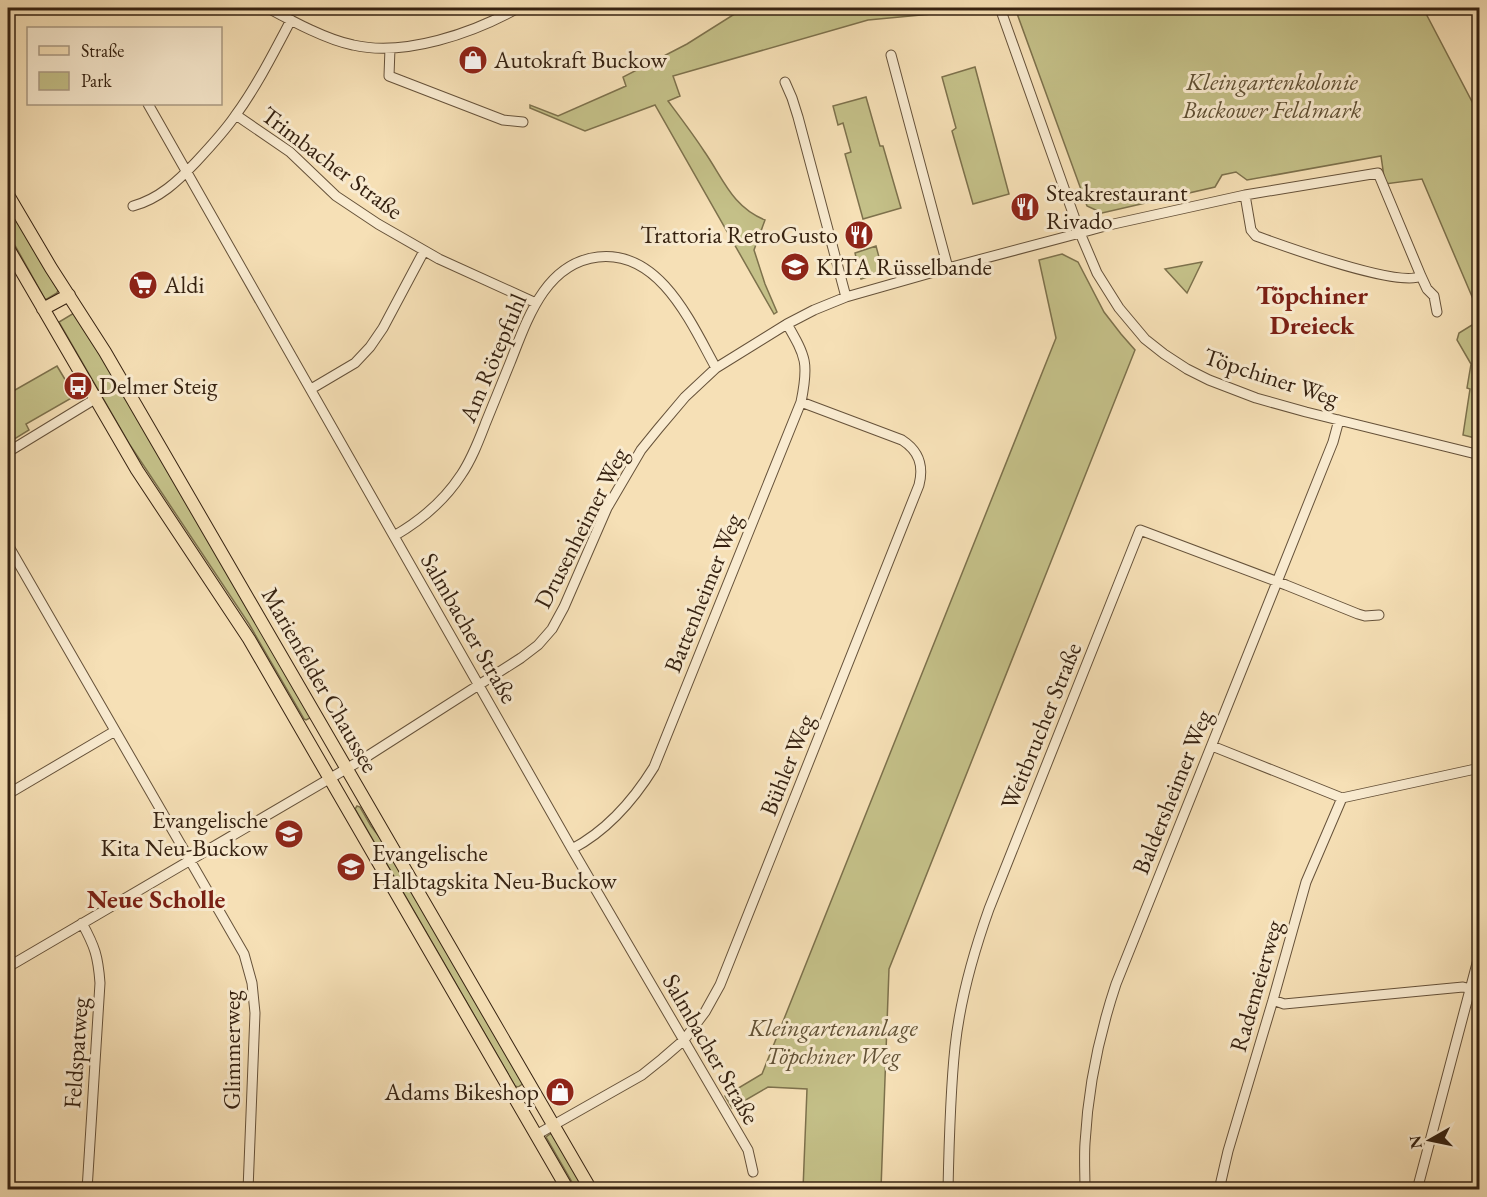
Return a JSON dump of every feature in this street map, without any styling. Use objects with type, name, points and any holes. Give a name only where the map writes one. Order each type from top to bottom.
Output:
[{"type":"main road","name":"Marienfelder Chaussee","points":[[8,195],[105,352],[591,1190]]},
{"type":"main road","name":"Marienfelder Chaussee","points":[[8,248],[153,495],[249,639],[568,1190]]},
{"type":"main road","points":[[43,309],[69,295]]},
{"type":"street","points":[[268,8],[337,40],[371,48],[424,44],[448,38],[518,8]]},
{"type":"street","name":"Töpchiner Weg","points":[[1000,8],[1080,234],[1097,273],[1119,308],[1141,335],[1186,369],[1256,398],[1479,455]]},
{"type":"street","points":[[133,206],[155,198],[187,172],[213,144],[236,115],[262,74],[291,20]]},
{"type":"street","points":[[390,48],[389,76],[503,120],[523,122]]},
{"type":"street","points":[[891,55],[948,268]]},
{"type":"street","points":[[785,82],[798,117],[846,297]]},
{"type":"street","name":"Salmbacher Straße","points":[[149,105],[572,849],[748,1150],[753,1172]]},
{"type":"street","name":"Trimbacher Straße","points":[[236,115],[290,152],[329,190],[378,224],[456,267],[536,303]]},
{"type":"street","name":"Drusenheimer Weg","points":[[8,966],[347,769],[480,686],[538,645],[552,629],[564,607],[607,508],[641,450],[685,397],[716,368],[814,310],[846,297],[1135,218],[1245,195],[1378,173],[1421,276],[1434,296],[1437,312]]},
{"type":"street","points":[[1245,195],[1251,230],[1256,236],[1327,261],[1400,278],[1416,279],[1421,276]]},
{"type":"street","points":[[311,389],[355,363],[370,347],[383,328],[423,250]]},
{"type":"street","name":"Am Rötepfuhl","points":[[394,536],[426,515],[462,475],[476,449],[525,324],[536,303],[561,272],[577,262],[592,257],[614,257],[635,263],[653,274],[673,295],[716,368]]},
{"type":"street","name":"Battenheimer Weg","points":[[572,849],[599,832],[618,816],[632,801],[654,767],[801,402],[806,366],[802,352],[787,324]]},
{"type":"street","points":[[8,452],[95,399]]},
{"type":"street","name":"Bühler Weg","points":[[536,1135],[642,1075],[684,1040],[705,1012],[720,985],[915,496],[921,476],[918,456],[912,447],[902,440],[801,402]]},
{"type":"street","name":"Baldersheimer Weg","points":[[1085,1190],[1085,1144],[1089,1101],[1095,1061],[1108,1008],[1125,960],[1340,420]]},
{"type":"street","name":"Weitbrucher Straße","points":[[948,1190],[955,1046],[971,966],[989,909],[1140,530],[1358,614],[1379,615]]},
{"type":"street","name":"Glimmerweg","points":[[8,545],[189,861],[201,878],[248,965],[255,1013],[248,1190]]},
{"type":"street","points":[[8,794],[115,731]]},
{"type":"street","points":[[1212,746],[1342,798],[1479,768]]},
{"type":"street","name":"Rademeierweg","points":[[1219,1190],[1227,1151],[1306,882],[1342,798]]},
{"type":"street","name":"Feldspatweg","points":[[82,923],[96,954],[100,983],[87,1190]]},
{"type":"street","points":[[1417,1190],[1479,952]]},
{"type":"street","points":[[1273,1000],[1284,1004],[1462,987],[1471,989]]},
{"type":"green space","points":[[744,8],[986,9],[868,20],[673,76],[680,96],[668,101],[736,200],[744,208],[765,220],[754,250],[777,312],[774,314],[655,105],[585,131],[530,108],[530,105],[558,116],[626,86],[623,77],[687,44]]},
{"type":"green space","name":"Kleingartenkolonie Buckower Feldmark","points":[[1015,8],[1423,8],[1479,115],[1479,313],[1422,179],[1385,184],[1381,156],[1247,180],[1236,172],[1222,175],[1215,187],[1102,213],[1087,206]]},
{"type":"green space","points":[[975,67],[1009,194],[973,204],[952,131],[956,128],[942,77]]},
{"type":"green space","points":[[866,97],[901,208],[863,219],[845,154],[851,152],[843,123],[838,125],[833,106]]},
{"type":"green space","points":[[8,205],[58,290],[47,299],[8,233]]},
{"type":"green space","points":[[876,246],[883,272],[861,279],[855,253]]},
{"type":"green space","name":"Kleingartenanlage Töpchiner Weg","points":[[1062,254],[1078,262],[1104,312],[1135,350],[889,969],[881,1189],[803,1189],[807,1089],[768,1087],[732,1108],[725,1096],[762,1074],[1056,338],[1039,260]]},
{"type":"green space","points":[[1202,262],[1187,293],[1165,269]]},
{"type":"green space","points":[[74,313],[94,343],[311,716],[310,718],[304,719],[249,624],[130,445],[59,322]]},
{"type":"green space","points":[[1479,313],[1479,439],[1463,435],[1470,389],[1467,388],[1471,364],[1457,340],[1459,333],[1477,322]]},
{"type":"green space","points":[[57,366],[75,396],[26,424],[29,430],[8,443],[8,394]]},
{"type":"green space","points":[[357,806],[360,807],[384,843],[524,1083],[518,1087],[515,1086],[355,809]]},
{"type":"green space","points":[[553,1134],[587,1189],[576,1189],[546,1137]]},
{"type":"place","name":"Autokraft Buckow","points":[[473,60]]},
{"type":"place","name":"Steakrestaurant Rivado","points":[[1025,207]]},
{"type":"place","name":"Trattoria RetroGusto","points":[[859,235]]},
{"type":"place","name":"KITA Rüsselbande","points":[[795,267]]},
{"type":"place","name":"Aldi","points":[[143,285]]},
{"type":"place","name":"Delmer Steig","points":[[78,386]]},
{"type":"place","name":"Evangelische Kita Neu-Buckow","points":[[289,834]]},
{"type":"place","name":"Evangelische Halbtagskita Neu-Buckow","points":[[351,867]]},
{"type":"place","name":"Adams Bikeshop","points":[[560,1092]]},
{"type":"district","name":"Töpchiner Dreieck","points":[[1312,310]]},
{"type":"district","name":"Neue Scholle","points":[[156,899]]}]
